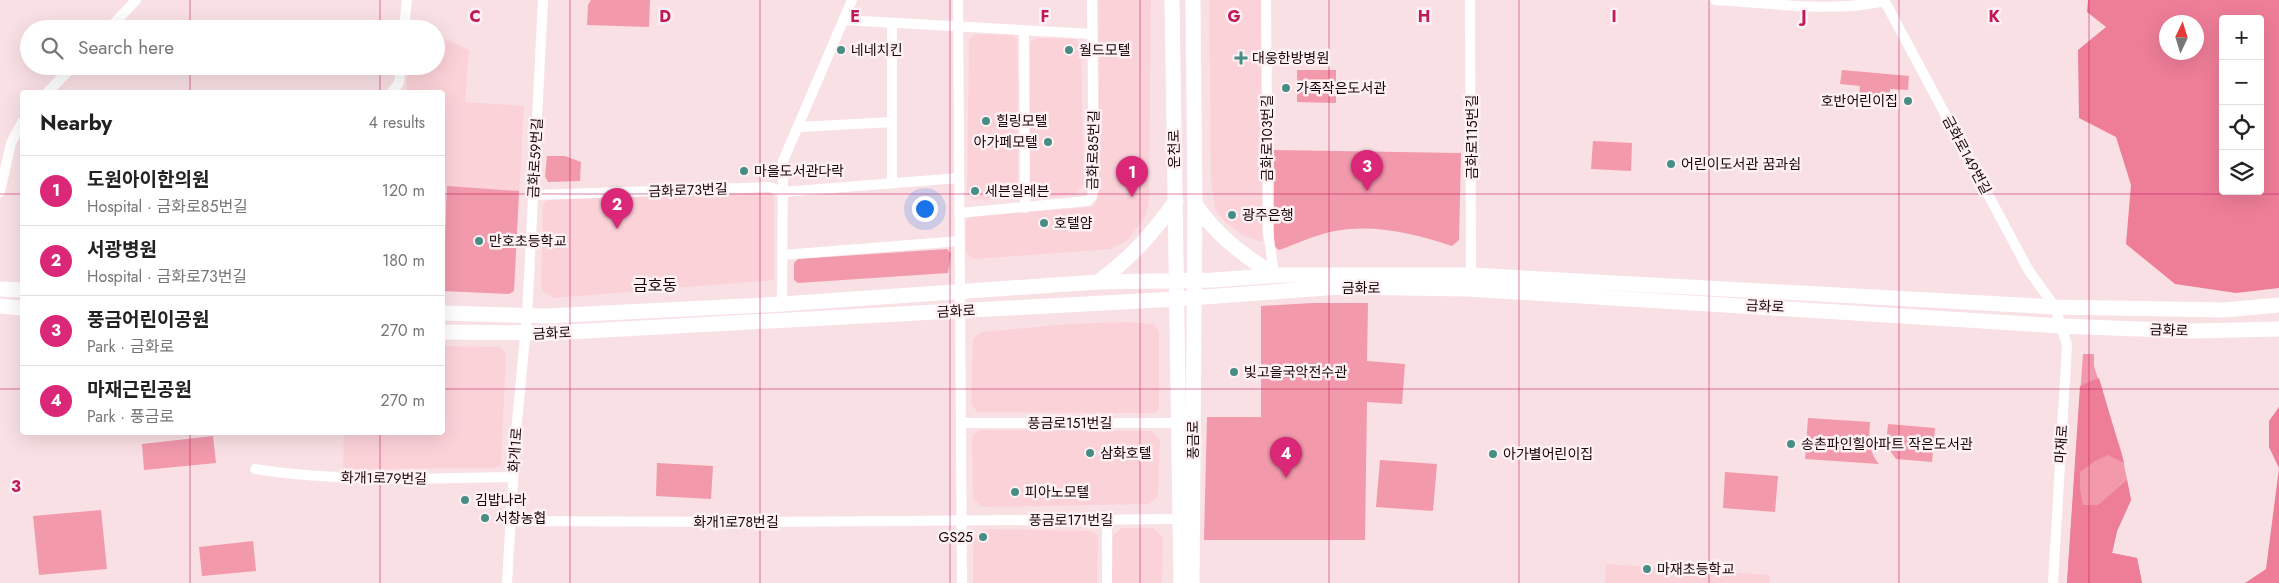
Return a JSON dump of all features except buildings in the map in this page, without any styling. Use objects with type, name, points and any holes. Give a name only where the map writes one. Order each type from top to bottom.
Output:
[{"type":"main road","name":"운천로","points":[[1172,0],[1176,201],[1175,280],[1177,299]]},
{"type":"main road","name":"운천로","points":[[1193,297],[1195,204],[1194,0]]},
{"type":"main road","points":[[1098,282],[1121,265],[1151,236],[1176,201]]},
{"type":"main road","points":[[1195,204],[1206,220],[1232,246],[1274,275]]},
{"type":"main road","name":"금화로","points":[[445,313],[527,316],[782,304],[960,290],[1098,282],[1194,280],[1274,275],[1472,275],[2055,307],[2224,310],[2279,305]]},
{"type":"main road","name":"금화로","points":[[445,332],[525,334],[1177,299],[1339,287],[1468,289],[2061,326],[2191,331],[2279,329]]},
{"type":"main road","points":[[0,289],[20,290]]},
{"type":"main road","name":"풍금로","points":[[1192,583],[1193,297]]},
{"type":"main road","name":"풍금로","points":[[1177,299],[1181,583]]},
{"type":"main road","points":[[0,306],[20,308]]},
{"type":"street","points":[[117,20],[136,0]]},
{"type":"street","points":[[405,20],[406,0]]},
{"type":"street","name":"금화로59번길","points":[[527,316],[543,0]]},
{"type":"street","points":[[782,304],[783,161],[852,0]]},
{"type":"street","points":[[958,0],[958,178],[962,310],[962,583]]},
{"type":"street","name":"금화로85번길","points":[[959,213],[1088,201],[1092,196],[1094,188],[1092,0]]},
{"type":"street","name":"금화로103번길","points":[[1266,0],[1268,231],[1274,275]]},
{"type":"street","name":"금화로115번길","points":[[1470,0],[1472,275]]},
{"type":"street","points":[[1715,0],[1819,6],[1865,6],[1885,1]]},
{"type":"street","name":"금화로149번길","points":[[1885,1],[2029,271],[2055,307]]},
{"type":"street","points":[[844,20],[1092,34]]},
{"type":"street","points":[[892,22],[892,183]]},
{"type":"street","points":[[1024,30],[1025,208]]},
{"type":"street","points":[[50,90],[64,75]]},
{"type":"street","points":[[393,90],[400,75]]},
{"type":"street","points":[[799,127],[892,122]]},
{"type":"street","points":[[0,192],[11,142],[20,126]]},
{"type":"street","name":"금화로73번길","points":[[533,195],[770,188],[782,192],[958,178]]},
{"type":"street","points":[[782,255],[960,241]]},
{"type":"street","name":"마재로","points":[[2053,583],[2067,346],[2055,307]]},
{"type":"street","name":"화개1로","points":[[506,583],[527,316]]},
{"type":"street","name":"풍금로151번길","points":[[961,423],[1179,424]]},
{"type":"street","name":"화개1로79번길","points":[[255,469],[292,475],[406,480],[514,477]]},
{"type":"street","name":"풍금로171번길","points":[[962,520],[1180,519]]},
{"type":"street","name":"화개1로78번길","points":[[510,521],[962,520]]},
{"type":"street","points":[[1106,520],[1107,583]]},
{"type":"shaded area","points":[[591,0],[650,0],[649,27],[587,25],[588,5]]},
{"type":"shaded area","points":[[1099,0],[1151,0],[1149,203],[1146,215],[1128,240],[1111,249],[973,259],[966,252],[966,221],[972,216],[1093,207],[1097,201],[1099,188]]},
{"type":"shaded area","points":[[1209,0],[1261,0],[1262,242],[1244,236],[1225,222],[1215,209],[1211,180]]},
{"type":"shaded area","points":[[2088,0],[2279,0],[2279,288],[2236,293],[2175,284],[2126,244],[2131,185],[2116,137],[2079,118],[2078,50],[2106,27],[2087,12]]},
{"type":"shaded area","points":[[975,34],[1013,35],[1017,39],[1018,196],[1013,200],[973,199],[967,192],[969,39]]},
{"type":"shaded area","points":[[1036,38],[1075,39],[1081,45],[1084,185],[1075,195],[1034,198],[1029,191],[1030,42]]},
{"type":"shaded area","name":"만호초등학교","points":[[445,40],[448,40],[469,50],[465,102],[524,106],[514,291],[509,294],[445,291],[445,90],[406,90],[408,75],[445,75]]},
{"type":"shaded area","points":[[1297,70],[1336,70],[1336,103],[1297,102]]},
{"type":"shaded area","points":[[1842,70],[1909,76],[1908,90],[1890,89],[1889,102],[1859,99],[1860,86],[1840,84]]},
{"type":"shaded area","points":[[1593,141],[1632,143],[1631,171],[1591,169]]},
{"type":"shaded area","points":[[1274,150],[1461,153],[1459,240],[1452,246],[1407,233],[1376,229],[1345,229],[1311,238],[1279,250],[1274,246]]},
{"type":"shaded area","points":[[547,156],[565,156],[581,162],[580,181],[548,182],[545,176]]},
{"type":"shaded area","points":[[447,186],[519,191],[514,291],[509,294],[445,291]]},
{"type":"shaded area","points":[[770,192],[774,196],[774,280],[553,298],[541,290],[543,204],[548,200]]},
{"type":"shaded area","points":[[947,249],[951,254],[948,273],[798,283],[794,280],[794,263],[798,259]]},
{"type":"shaded area","points":[[1312,303],[1368,303],[1367,361],[1405,364],[1402,404],[1367,402],[1365,540],[1204,540],[1207,417],[1261,417],[1261,306]]},
{"type":"shaded area","points":[[1128,322],[1153,324],[1159,331],[1159,410],[1155,413],[977,412],[971,404],[973,339],[981,332],[1070,324]]},
{"type":"shaded area","points":[[445,346],[500,347],[506,354],[501,465],[494,468],[343,469],[344,435],[445,435]]},
{"type":"shaded area","points":[[2083,354],[2094,354],[2094,366],[2122,454],[2131,500],[2117,531],[2112,553],[2137,558],[2142,583],[2067,583]]},
{"type":"shaded area","points":[[2099,378],[2124,463],[2108,455],[2095,461],[2080,472],[2080,490],[2083,505],[2098,505],[2127,480],[2131,500],[2117,531],[2112,553],[2137,558],[2142,583],[2067,583],[2080,386]]},
{"type":"shaded area","points":[[2279,407],[2279,468],[2269,447],[2269,421]]},
{"type":"shaded area","points":[[1808,418],[1870,422],[1870,444],[1879,464],[1805,459]]},
{"type":"shaded area","points":[[1888,424],[1935,428],[1932,462],[1896,459],[1886,445]]},
{"type":"shaded area","points":[[979,430],[1151,431],[1160,440],[1158,496],[1149,504],[982,507],[973,499],[972,437]]},
{"type":"shaded area","points":[[213,436],[216,463],[144,470],[142,444]]},
{"type":"shaded area","points":[[1380,460],[1437,464],[1433,511],[1376,507]]},
{"type":"shaded area","points":[[657,463],[713,466],[711,499],[656,496]]},
{"type":"shaded area","points":[[2279,468],[2279,583],[2245,583],[2266,569]]},
{"type":"shaded area","points":[[1725,472],[1778,476],[1775,512],[1723,508]]},
{"type":"shaded area","points":[[101,510],[107,569],[39,575],[33,516]]},
{"type":"shaded area","points":[[1122,528],[1153,528],[1163,537],[1162,583],[1112,583],[1113,535]]},
{"type":"shaded area","points":[[984,529],[1092,531],[1098,536],[1097,583],[973,583],[973,539]]},
{"type":"shaded area","points":[[253,541],[256,571],[202,576],[199,547]]},
{"type":"shaded area","name":"마재초등학교","points":[[1606,564],[1770,575],[1770,583],[1605,583]]},
{"type":"place","name":"네네치킨","points":[[841,50]]},
{"type":"place","name":"월드모텔","points":[[1069,50]]},
{"type":"place","name":"대웅한방병원","points":[[1241,58]]},
{"type":"place","name":"가족작은도서관","points":[[1286,88]]},
{"type":"place","name":"호반어린이집","points":[[1908,101]]},
{"type":"place","name":"힐링모텔","points":[[986,121]]},
{"type":"place","name":"아가페모텔","points":[[1048,142]]},
{"type":"place","name":"어린이도서관 꿈과쉼","points":[[1671,164]]},
{"type":"place","name":"마을도서관다락","points":[[744,171]]},
{"type":"place","name":"세븐일레븐","points":[[975,191]]},
{"type":"place","name":"풍금어린이공원","points":[[1367,191]]},
{"type":"place","name":"도원아이한의원","points":[[1132,197]]},
{"type":"place","name":"광주은행","points":[[1232,215]]},
{"type":"place","name":"호텔얌","points":[[1044,223]]},
{"type":"place","name":"서광병원","points":[[617,229]]},
{"type":"place","name":"만호초등학교","points":[[479,241]]},
{"type":"place","name":"빛고을국악전수관","points":[[1234,372]]},
{"type":"place","name":"송촌파인힐아파트 작은도서관","points":[[1791,444]]},
{"type":"place","name":"삼화호텔","points":[[1090,453]]},
{"type":"place","name":"아가별어린이집","points":[[1493,454]]},
{"type":"place","name":"마재근린공원","points":[[1286,478]]},
{"type":"place","name":"피아노모텔","points":[[1015,492]]},
{"type":"place","name":"김밥나라","points":[[465,500]]},
{"type":"place","name":"서창농협","points":[[485,518]]},
{"type":"place","name":"GS25","points":[[983,537]]},
{"type":"place","name":"마재초등학교","points":[[1647,569]]},
{"type":"district","name":"금호동","points":[[655,285]]}]
